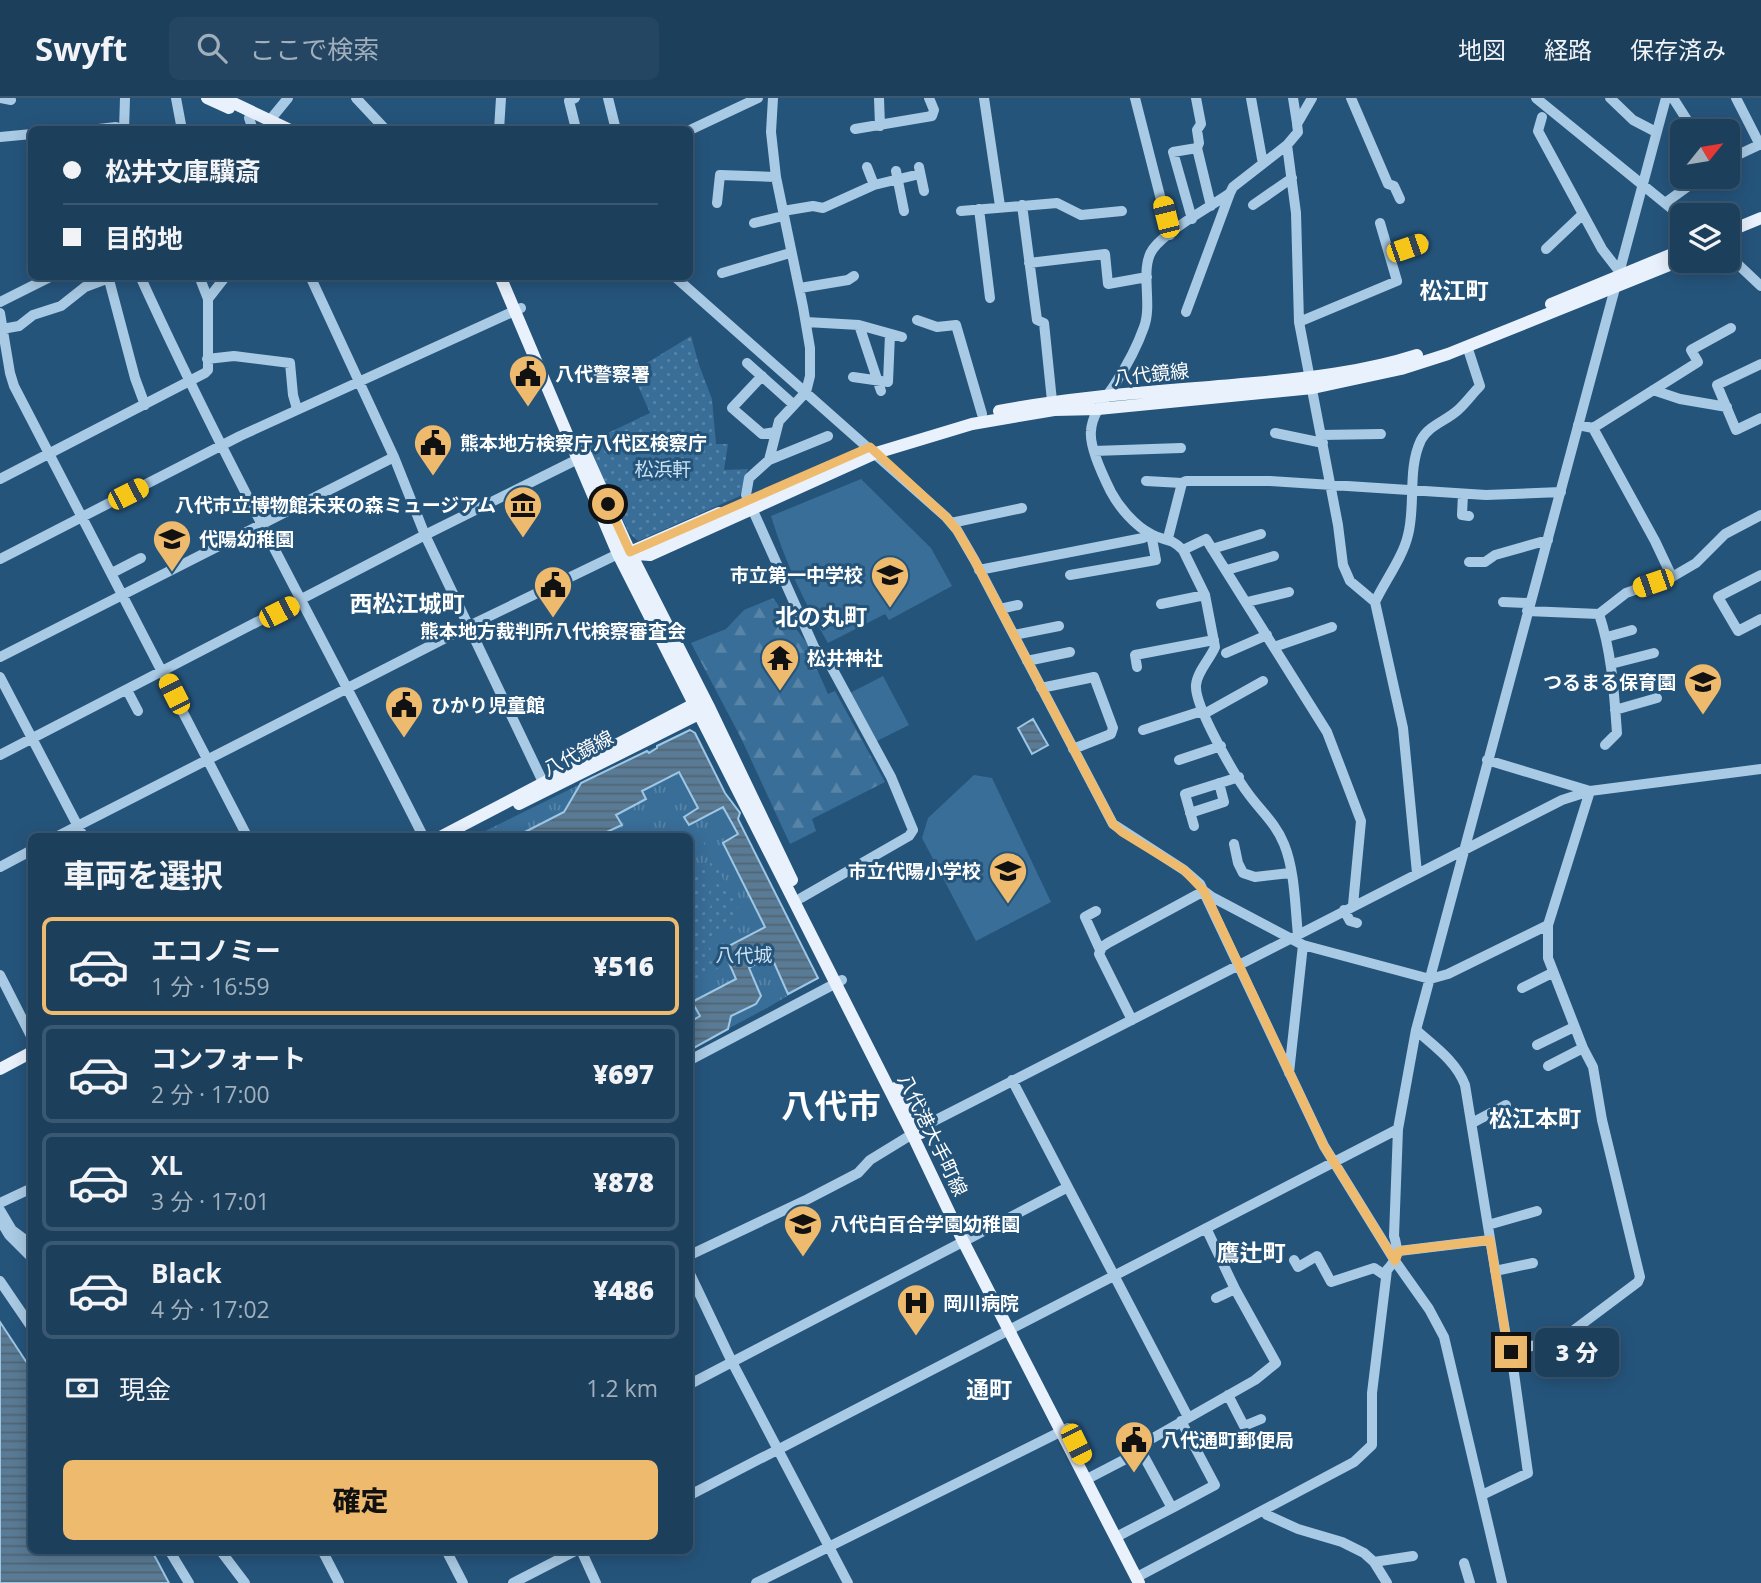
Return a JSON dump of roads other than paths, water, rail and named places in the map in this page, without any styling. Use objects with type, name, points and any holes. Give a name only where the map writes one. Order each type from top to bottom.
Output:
[{"type":"main road","points":[[208,98],[251,120],[272,125]]},
{"type":"main road","points":[[223,98],[251,120]]},
{"type":"main road","points":[[1740,227],[1761,218]]},
{"type":"main road","points":[[1740,236],[1761,227]]},
{"type":"main road","name":"八代鏡線","points":[[873,450],[972,424],[1054,410],[1312,383],[1401,369],[1467,346],[1670,255]]},
{"type":"main road","name":"八代鏡線","points":[[1312,383],[1397,362],[1445,346],[1618,278],[1670,263]]},
{"type":"main road","points":[[502,280],[518,309]]},
{"type":"main road","points":[[508,280],[518,309],[624,553],[701,707]]},
{"type":"main road","name":"八代鏡線","points":[[624,553],[750,504],[873,450],[982,414],[1052,401],[1102,403]]},
{"type":"main road","name":"八代鏡線","points":[[448,833],[542,782],[701,707]]},
{"type":"main road","name":"八代鏡線","points":[[460,833],[701,707]]},
{"type":"main road","name":"八代港大手町線","points":[[701,707],[801,898],[838,982]]},
{"type":"main road","name":"八代港大手町線","points":[[701,707],[1140,1581]]},
{"type":"main road","points":[[0,1069],[28,1054]]},
{"type":"main road","name":"八代港大手町線","points":[[1064,1430],[1091,1477],[1140,1581]]},
{"type":"street","points":[[0,98],[11,100]]},
{"type":"street","points":[[123,126],[125,98]]},
{"type":"street","points":[[176,98],[181,126]]},
{"type":"street","points":[[272,125],[288,98]]},
{"type":"street","points":[[499,126],[500,98]]},
{"type":"street","points":[[608,98],[615,126]]},
{"type":"street","points":[[693,128],[738,102],[758,98]]},
{"type":"street","points":[[769,460],[779,421],[806,392],[810,376],[806,322],[776,177],[771,132],[773,98]]},
{"type":"street","points":[[879,98],[880,126]]},
{"type":"street","points":[[855,129],[932,116],[934,110],[929,98]]},
{"type":"street","points":[[984,98],[1000,206]]},
{"type":"street","points":[[1135,98],[1170,235]]},
{"type":"street","points":[[1196,98],[1201,124],[1197,130],[1197,148],[1211,206]]},
{"type":"street","points":[[1251,98],[1263,164]]},
{"type":"street","points":[[1186,312],[1233,187],[1287,145],[1298,132],[1293,98]]},
{"type":"street","points":[[1297,124],[1312,98]]},
{"type":"street","points":[[1351,98],[1388,184],[1394,186],[1400,199]]},
{"type":"street","points":[[1610,98],[1633,120],[1656,132]]},
{"type":"street","points":[[1140,1581],[1354,1462],[1372,1445],[1372,1393],[1386,1276],[1397,1256],[1394,1236],[1398,1129],[1416,1030],[1666,98]]},
{"type":"street","points":[[1673,98],[1686,119]]},
{"type":"street","points":[[1737,98],[1760,144],[1740,154]]},
{"type":"street","points":[[571,99],[575,125]]},
{"type":"street","points":[[362,100],[383,126]]},
{"type":"street","points":[[1542,100],[1670,207]]},
{"type":"street","points":[[1542,117],[1538,131],[1618,278]]},
{"type":"street","points":[[0,137],[28,134]]},
{"type":"street","points":[[1287,145],[1296,213],[1299,322],[1338,525],[1343,565],[1350,581],[1376,603]]},
{"type":"street","points":[[1192,219],[1173,152],[1197,148]]},
{"type":"street","points":[[867,167],[874,185]]},
{"type":"street","points":[[754,223],[813,206],[823,208],[897,176],[920,171],[923,191]]},
{"type":"street","points":[[718,203],[720,174],[776,177]]},
{"type":"street","points":[[897,176],[904,211]]},
{"type":"street","points":[[1253,205],[1292,178]]},
{"type":"street","points":[[1665,203],[1684,189]]},
{"type":"street","points":[[1230,193],[1153,248],[1146,263],[1149,286],[1143,330],[1128,362],[1102,403],[1090,432],[1094,451],[1120,507],[1151,534],[1168,538],[1183,550],[1205,595],[1216,647],[1199,674],[1196,685],[1203,713],[1250,796],[1268,814],[1285,845],[1298,939],[1289,1073]]},
{"type":"street","points":[[961,211],[1057,203],[1081,215],[1122,211]]},
{"type":"street","points":[[1022,205],[1037,320],[1044,323],[1052,401]]},
{"type":"street","points":[[979,209],[990,298]]},
{"type":"street","points":[[1546,249],[1583,214]]},
{"type":"street","points":[[1299,322],[1397,281],[1380,223]]},
{"type":"street","points":[[1390,254],[1424,243]]},
{"type":"street","points":[[722,273],[790,253]]},
{"type":"street","points":[[1029,263],[1105,254],[1108,284],[1147,277]]},
{"type":"street","points":[[1740,266],[1761,286]]},
{"type":"street","points":[[800,288],[848,280],[854,276]]},
{"type":"street","points":[[0,302],[44,280]]},
{"type":"street","points":[[2,329],[19,326],[33,315],[61,306],[85,287],[102,280]]},
{"type":"street","points":[[110,280],[135,379],[145,405]]},
{"type":"street","points":[[142,280],[220,446],[421,833]]},
{"type":"street","points":[[0,479],[205,373],[208,370],[208,299],[201,280]]},
{"type":"street","points":[[208,299],[223,280]]},
{"type":"street","points":[[312,280],[394,457],[425,535],[542,782]]},
{"type":"street","points":[[679,280],[873,450],[951,523],[1014,635],[1113,824],[1122,832],[1184,870],[1212,897],[1298,939],[1430,979],[1448,974],[1548,925]]},
{"type":"street","points":[[0,559],[220,446],[518,309]]},
{"type":"street","points":[[0,313],[5,374],[50,454],[245,833]]},
{"type":"street","points":[[916,320],[937,327],[956,325],[982,414]]},
{"type":"street","points":[[806,322],[859,325],[902,337]]},
{"type":"street","points":[[859,325],[879,386]]},
{"type":"street","points":[[1578,425],[1593,428],[1698,362],[1691,350],[1731,328]]},
{"type":"street","points":[[853,377],[879,386],[888,382],[890,334]]},
{"type":"street","points":[[1417,873],[1403,728],[1376,603],[1409,533],[1416,453],[1422,437],[1432,427],[1456,412],[1480,386],[1467,346]]},
{"type":"street","points":[[207,359],[231,355],[290,363],[293,395],[298,409]]},
{"type":"street","points":[[747,363],[794,405]]},
{"type":"street","points":[[1761,364],[1717,385],[1736,430],[1761,418]]},
{"type":"street","points":[[762,376],[732,408],[762,434],[776,432]]},
{"type":"street","points":[[1653,390],[1680,399],[1727,407]]},
{"type":"street","points":[[1593,428],[1672,577]]},
{"type":"street","points":[[1275,433],[1322,439],[1381,434]]},
{"type":"street","points":[[801,898],[909,836],[913,830],[891,777],[826,657],[815,649],[746,495],[750,478],[769,460],[828,436]]},
{"type":"street","points":[[1094,451],[1181,448]]},
{"type":"street","points":[[0,657],[394,457]]},
{"type":"street","points":[[0,755],[425,535],[582,457]]},
{"type":"street","points":[[1146,481],[1270,481],[1463,494],[1561,492]]},
{"type":"street","points":[[1168,538],[1182,483]]},
{"type":"street","points":[[1463,494],[1462,515],[1469,516]]},
{"type":"street","points":[[951,523],[1022,508]]},
{"type":"street","points":[[1503,602],[1599,614],[1626,593],[1672,577],[1696,564],[1725,534],[1761,515]]},
{"type":"street","points":[[979,570],[1143,538],[1151,534]]},
{"type":"street","points":[[1070,575],[1156,560],[1151,534]]},
{"type":"street","points":[[1212,549],[1261,534]]},
{"type":"street","points":[[1183,550],[1206,540],[1327,732],[1361,821],[1348,908],[1350,921],[1357,923]]},
{"type":"street","points":[[1469,562],[1485,562],[1495,555],[1548,540]]},
{"type":"street","points":[[63,833],[469,626],[624,553]]},
{"type":"street","points":[[1227,570],[1274,556]]},
{"type":"street","points":[[112,573],[141,558]]},
{"type":"street","points":[[1761,575],[1718,597],[1738,631],[1761,620]]},
{"type":"street","points":[[1247,602],[1289,592]]},
{"type":"street","points":[[1161,604],[1205,595]]},
{"type":"street","points":[[1000,609],[1018,605]]},
{"type":"street","points":[[1599,614],[1607,637],[1617,733],[1605,745]]},
{"type":"street","points":[[1014,635],[1059,626]]},
{"type":"street","points":[[1275,647],[1332,626]]},
{"type":"street","points":[[1607,637],[1632,630]]},
{"type":"street","points":[[1226,653],[1267,635]]},
{"type":"street","points":[[1137,667],[1135,655],[1214,640]]},
{"type":"street","points":[[1027,660],[1069,652]]},
{"type":"street","points":[[1611,664],[1654,653]]},
{"type":"street","points":[[0,677],[82,833]]},
{"type":"street","points":[[1041,688],[1094,677],[1113,728],[1111,734],[1073,749]]},
{"type":"street","points":[[1143,730],[1203,713],[1264,681]]},
{"type":"street","points":[[127,690],[138,711]]},
{"type":"street","points":[[1615,710],[1657,698]]},
{"type":"street","points":[[1179,760],[1221,746]]},
{"type":"street","points":[[1487,760],[1590,792]]},
{"type":"street","points":[[693,1254],[858,1172],[870,1160],[915,1132],[1012,1080],[1298,939],[1348,908],[1562,800],[1590,792],[1761,769]]},
{"type":"street","points":[[1194,827],[1185,794],[1239,777]]},
{"type":"street","points":[[1190,813],[1224,802],[1219,783]]},
{"type":"street","points":[[1511,1352],[1566,1336],[1638,1282],[1640,1277],[1602,1120],[1593,1068],[1548,958],[1548,925],[1590,792]]},
{"type":"street","points":[[1234,844],[1243,873],[1255,877],[1290,873]]},
{"type":"street","points":[[0,867],[28,852]]},
{"type":"street","points":[[1100,950],[1108,943],[1204,891]]},
{"type":"street","points":[[1204,891],[1333,1163],[1397,1256],[1444,1338],[1502,1583]]},
{"type":"street","points":[[1096,911],[1086,917],[1100,950],[1099,954],[1132,1020]]},
{"type":"street","points":[[1522,988],[1552,973]]},
{"type":"street","points":[[0,975],[28,1030]]},
{"type":"street","points":[[693,1058],[838,982]]},
{"type":"street","points":[[1537,1045],[1574,1027]]},
{"type":"street","points":[[1416,1030],[1461,1073],[1472,1123],[1507,1343],[1511,1352],[1528,1473],[1482,1495]]},
{"type":"street","points":[[1548,1066],[1583,1048]]},
{"type":"street","points":[[1012,1080],[1115,1276],[1214,1485],[1120,1535]]},
{"type":"street","points":[[1472,1123],[1506,1105]]},
{"type":"street","points":[[693,1494],[1398,1129]]},
{"type":"street","points":[[693,1382],[1069,1187]]},
{"type":"street","points":[[28,1190],[1,1202],[12,1230],[28,1250]]},
{"type":"street","points":[[1488,1225],[1537,1211]]},
{"type":"street","points":[[0,1220],[9,1235],[28,1250]]},
{"type":"street","points":[[1172,1507],[1139,1446],[1255,1380],[1276,1363],[1206,1228]]},
{"type":"street","points":[[0,1234],[28,1251]]},
{"type":"street","points":[[1397,1256],[1490,1240]]},
{"type":"street","points":[[1298,1267],[1317,1256],[1331,1282],[1374,1268],[1386,1276]]},
{"type":"street","points":[[1495,1271],[1533,1263]]},
{"type":"street","points":[[693,1280],[732,1362],[848,1583]]},
{"type":"street","points":[[0,1281],[28,1322]]},
{"type":"street","points":[[1216,1298],[1236,1289]]},
{"type":"street","points":[[1228,1395],[1244,1426],[1261,1419]]},
{"type":"street","points":[[756,1583],[1064,1430]]},
{"type":"street","points":[[1091,1477],[1141,1451]]},
{"type":"street","points":[[1264,1511],[1267,1515],[1298,1529],[1353,1547],[1374,1562],[1387,1583]]},
{"type":"street","points":[[171,1554],[189,1583]]},
{"type":"street","points":[[223,1554],[245,1583]]},
{"type":"street","points":[[323,1554],[339,1583]]},
{"type":"street","points":[[448,1554],[463,1583]]},
{"type":"street","points":[[513,1583],[571,1554]]},
{"type":"street","points":[[581,1554],[596,1583]]},
{"type":"street","points":[[1374,1562],[1413,1556]]},
{"type":"street","points":[[1465,1563],[1470,1583]]},
{"type":"place","name":"八代警察署","points":[[528,408]]},
{"type":"place","name":"熊本地方検察庁八代区検察庁","points":[[433,477]]},
{"type":"place","name":"八代市立博物館未来の森ミュージアム","points":[[523,539]]},
{"type":"place","name":"代陽幼稚園","points":[[172,573]]},
{"type":"place","name":"市立第一中学校","points":[[890,609]]},
{"type":"place","name":"熊本地方裁判所八代検察審査会","points":[[553,619]]},
{"type":"place","name":"松井神社","points":[[780,692]]},
{"type":"place","name":"つるまる保育園","points":[[1703,716]]},
{"type":"place","name":"ひかり児童館","points":[[404,739]]},
{"type":"place","name":"市立代陽小学校","points":[[1008,905]]},
{"type":"place","name":"八代白百合学園幼稚園","points":[[803,1258]]},
{"type":"place","name":"岡川病院","points":[[916,1337]]},
{"type":"place","name":"八代通町郵便局","points":[[1134,1474]]},
{"type":"district","name":"松江町","points":[[1454,291]]},
{"type":"district","name":"西松江城町","points":[[407,604]]},
{"type":"district","name":"北の丸町","points":[[821,617]]},
{"type":"district","name":"八代市","points":[[831,1106]]},
{"type":"district","name":"松江本町","points":[[1535,1119]]},
{"type":"district","name":"鷹辻町","points":[[1251,1253]]},
{"type":"district","name":"通町","points":[[989,1390]]},
{"type":"park label","name":"松浜軒","points":[[663,469]]},
{"type":"park label","name":"八代城","points":[[744,955]]}]
